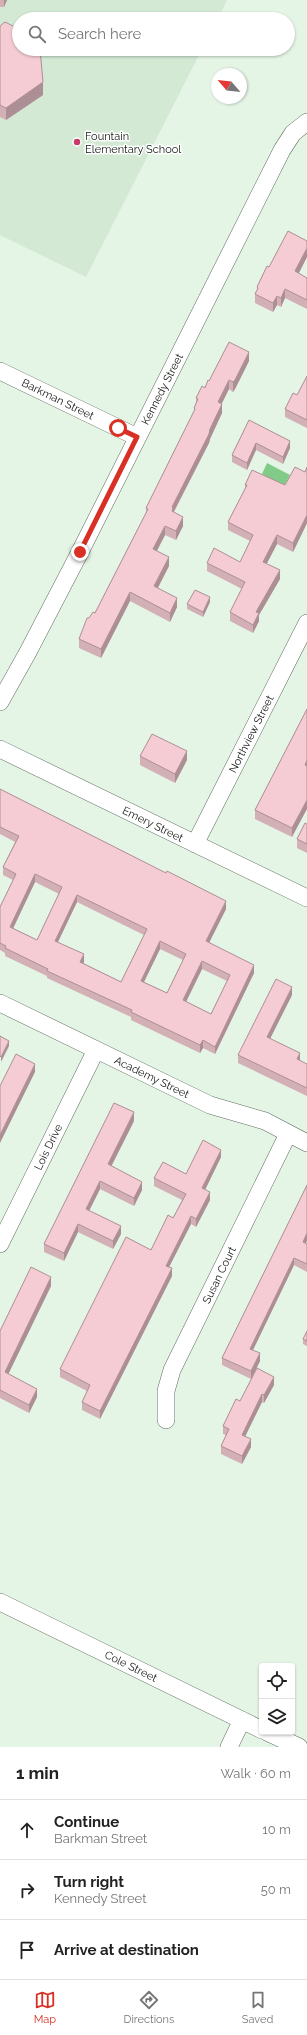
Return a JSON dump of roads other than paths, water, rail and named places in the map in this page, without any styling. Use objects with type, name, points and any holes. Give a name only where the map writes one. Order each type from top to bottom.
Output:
[{"type":"street","name":"Kennedy Street","points":[[0,702],[32,646],[282,150],[294,134],[307,122]]},
{"type":"street","name":"Barkman Street","points":[[0,371],[137,437]]},
{"type":"street","name":"Northview Street","points":[[195,844],[307,623]]},
{"type":"street","name":"Emery Street","points":[[0,749],[307,898]]},
{"type":"street","name":"Academy Street","points":[[0,1004],[210,1105],[265,1121],[307,1143]]},
{"type":"street","name":"Lois Drive","points":[[0,1244],[96,1050]]},
{"type":"street","name":"Susan Court","points":[[166,1420],[166,1391],[172,1370],[288,1134]]},
{"type":"street","name":"Cole Street","points":[[0,1602],[259,1728]]},
{"type":"street","points":[[229,1747],[242,1720]]},
{"type":"street","points":[[272,1735],[290,1745]]},
{"type":"place","name":"Fountain Elementary School","points":[[77,142]]}]
